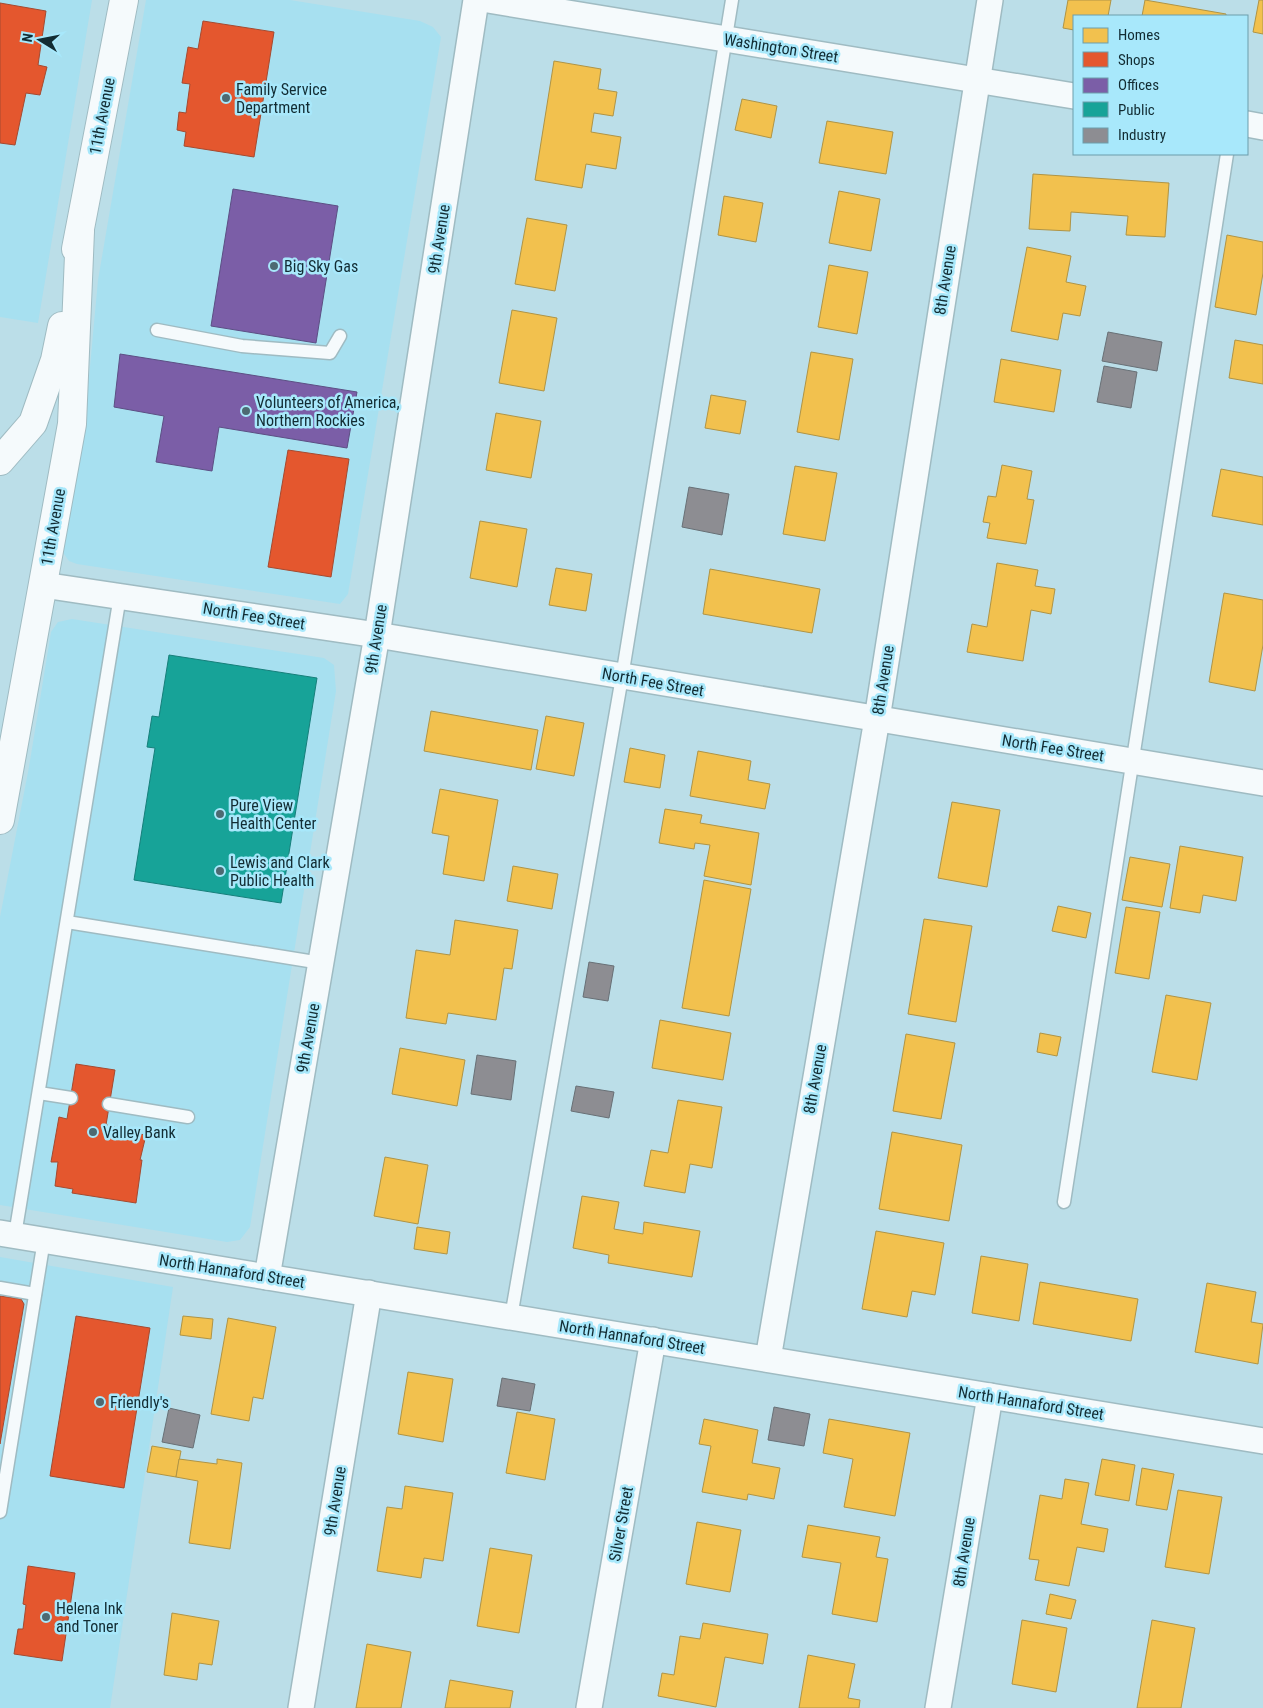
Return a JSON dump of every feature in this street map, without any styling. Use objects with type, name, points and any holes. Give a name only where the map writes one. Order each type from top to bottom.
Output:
[{"type":"main road","name":"11th Avenue","points":[[0,460],[33,423],[55,360],[124,0]]},
{"type":"main road","name":"11th Avenue","points":[[0,820],[72,424],[80,231]]},
{"type":"street","name":"9th Avenue","points":[[267,1277],[377,635],[476,0]]},
{"type":"street","name":"Washington Street","points":[[488,0],[1073,96]]},
{"type":"street","name":"8th Avenue","points":[[768,1359],[877,719],[990,0]]},
{"type":"street","points":[[1248,124],[1263,127]]},
{"type":"street","name":"North Fee Street","points":[[43,585],[377,635],[1263,783]]},
{"type":"street","name":"North Hannaford Street","points":[[8,1234],[1263,1441]]},
{"type":"street","name":"9th Avenue","points":[[301,1708],[369,1293]]},
{"type":"street","name":"Silver Street","points":[[589,1708],[653,1340]]},
{"type":"street","name":"8th Avenue","points":[[938,1708],[990,1396]]},
{"type":"lane","points":[[511,1317],[622,676],[732,0]]},
{"type":"lane","points":[[1064,1202],[1227,155]]},
{"type":"lane","points":[[157,330],[242,346],[330,353],[340,336]]},
{"type":"lane","points":[[8,1234],[39,1093],[120,596]]},
{"type":"lane","points":[[67,922],[321,963]]},
{"type":"lane","points":[[39,1093],[71,1098]]},
{"type":"lane","points":[[109,1104],[188,1117]]},
{"type":"lane","points":[[0,1512],[44,1240]]},
{"type":"lane","points":[[0,1288],[35,1294]]},
{"type":"shaded area","points":[[0,0],[92,0],[38,323],[0,317]]},
{"type":"shaded area","points":[[146,0],[290,0],[420,21],[433,27],[441,37],[348,594],[340,604],[77,564],[69,561],[64,554],[63,544],[84,432],[98,280]]},
{"type":"shaded area","points":[[72,619],[324,658],[334,665],[336,691],[250,1227],[240,1240],[227,1242],[0,1205],[0,917],[29,767],[51,632],[58,622]]},
{"type":"shaded area","points":[[0,1257],[173,1287],[110,1708],[0,1708]]},
{"type":"building: Homes","points":[[1068,0],[1111,0],[1108,15],[1073,15],[1073,30],[1063,28]]},
{"type":"building: Homes","points":[[1145,0],[1226,14],[1226,15],[1142,15]]},
{"type":"building: Homes","points":[[1259,0],[1263,0],[1263,34],[1253,32]]},
{"type":"building: Homes","points":[[554,61],[601,69],[598,89],[617,92],[613,116],[594,113],[591,132],[621,137],[616,169],[586,164],[582,188],[535,180]]},
{"type":"building: Homes","points":[[742,99],[777,106],[771,138],[735,130]]},
{"type":"building: Homes","points":[[827,121],[893,132],[886,174],[819,163]]},
{"type":"building: Homes","points":[[1033,174],[1169,183],[1165,237],[1126,235],[1128,216],[1071,212],[1070,231],[1029,229]]},
{"type":"building: Homes","points":[[839,191],[880,199],[871,251],[829,243]]},
{"type":"building: Homes","points":[[724,196],[763,203],[756,242],[718,235]]},
{"type":"building: Homes","points":[[527,218],[567,225],[555,291],[515,284]]},
{"type":"building: Homes","points":[[1227,235],[1263,242],[1263,273],[1256,315],[1215,307]]},
{"type":"building: Homes","points":[[1027,247],[1071,256],[1066,282],[1086,286],[1080,316],[1063,313],[1058,340],[1011,331]]},
{"type":"building: Homes","points":[[829,265],[868,272],[857,334],[818,327]]},
{"type":"building: Homes","points":[[512,310],[557,318],[544,391],[499,383]]},
{"type":"building: Homes","points":[[1235,340],[1263,345],[1263,384],[1229,378]]},
{"type":"building: Homes","points":[[811,352],[853,359],[839,440],[797,432]]},
{"type":"building: Homes","points":[[1001,359],[1061,370],[1054,412],[994,402]]},
{"type":"building: Homes","points":[[711,395],[746,401],[740,434],[705,428]]},
{"type":"building: Homes","points":[[496,413],[541,421],[531,478],[486,470]]},
{"type":"building: Homes","points":[[1002,465],[1032,471],[1027,499],[1034,500],[1026,544],[987,538],[990,523],[983,522],[988,496],[996,497]]},
{"type":"building: Homes","points":[[795,466],[837,473],[825,541],[783,534]]},
{"type":"building: Homes","points":[[1221,469],[1263,477],[1263,525],[1212,516]]},
{"type":"building: Homes","points":[[480,521],[527,529],[517,587],[470,578]]},
{"type":"building: Homes","points":[[997,563],[1038,570],[1035,586],[1055,589],[1051,614],[1031,610],[1023,661],[967,652],[972,624],[987,627]]},
{"type":"building: Homes","points":[[556,568],[592,574],[586,611],[549,605]]},
{"type":"building: Homes","points":[[710,569],[820,589],[812,633],[703,614]]},
{"type":"building: Homes","points":[[1224,593],[1263,600],[1263,645],[1255,691],[1209,682]]},
{"type":"building: Homes","points":[[431,711],[538,730],[531,770],[424,751]]},
{"type":"building: Homes","points":[[546,716],[584,723],[574,776],[536,769]]},
{"type":"building: Homes","points":[[630,748],[665,755],[660,788],[624,782]]},
{"type":"building: Homes","points":[[698,751],[751,761],[748,780],[770,784],[765,809],[690,796]]},
{"type":"building: Homes","points":[[440,789],[498,800],[484,881],[443,874],[449,836],[432,833]]},
{"type":"building: Homes","points":[[952,802],[1000,810],[987,887],[938,878]]},
{"type":"building: Homes","points":[[665,809],[702,815],[700,823],[759,833],[751,885],[704,876],[710,845],[695,843],[694,849],[659,843]]},
{"type":"building: Homes","points":[[1180,846],[1243,857],[1236,901],[1203,895],[1200,913],[1170,908]]},
{"type":"building: Homes","points":[[1130,857],[1170,864],[1162,907],[1122,900]]},
{"type":"building: Homes","points":[[513,866],[558,874],[552,909],[507,901]]},
{"type":"building: Homes","points":[[704,880],[751,889],[729,1016],[682,1008]]},
{"type":"building: Homes","points":[[1058,906],[1091,913],[1086,938],[1052,931]]},
{"type":"building: Homes","points":[[1126,907],[1160,912],[1149,979],[1115,973]]},
{"type":"building: Homes","points":[[924,919],[972,926],[956,1022],[908,1014]]},
{"type":"building: Homes","points":[[455,920],[518,930],[512,969],[504,968],[496,1020],[448,1013],[446,1024],[406,1018],[416,950],[450,955]]},
{"type":"building: Homes","points":[[1166,995],[1211,1003],[1197,1080],[1152,1072]]},
{"type":"building: Homes","points":[[660,1020],[731,1033],[723,1080],[652,1068]]},
{"type":"building: Homes","points":[[1040,1033],[1061,1037],[1057,1056],[1037,1052]]},
{"type":"building: Homes","points":[[906,1034],[955,1043],[941,1119],[893,1111]]},
{"type":"building: Homes","points":[[400,1048],[465,1060],[457,1106],[392,1094]]},
{"type":"building: Homes","points":[[678,1100],[722,1107],[712,1168],[690,1164],[685,1193],[644,1186],[651,1150],[668,1153]]},
{"type":"building: Homes","points":[[892,1132],[962,1145],[949,1221],[879,1209]]},
{"type":"building: Homes","points":[[385,1157],[428,1165],[418,1224],[374,1216]]},
{"type":"building: Homes","points":[[582,1196],[619,1202],[614,1229],[643,1234],[644,1222],[700,1231],[692,1277],[608,1263],[609,1255],[573,1248]]},
{"type":"building: Homes","points":[[417,1227],[450,1232],[447,1254],[414,1249]]},
{"type":"building: Homes","points":[[876,1231],[944,1243],[935,1295],[912,1291],[907,1317],[862,1309]]},
{"type":"building: Homes","points":[[981,1256],[1028,1264],[1019,1321],[972,1313]]},
{"type":"building: Homes","points":[[1040,1282],[1138,1299],[1131,1341],[1033,1324]]},
{"type":"building: Homes","points":[[1207,1283],[1256,1292],[1251,1322],[1263,1324],[1258,1364],[1195,1352]]},
{"type":"building: Homes","points":[[183,1316],[213,1319],[211,1339],[180,1335]]},
{"type":"building: Homes","points":[[228,1318],[276,1327],[263,1399],[253,1397],[249,1421],[211,1414]]},
{"type":"building: Homes","points":[[408,1372],[453,1379],[443,1442],[398,1434]]},
{"type":"building: Homes","points":[[517,1412],[555,1419],[545,1480],[506,1473]]},
{"type":"building: Homes","points":[[704,1419],[758,1430],[752,1463],[780,1468],[774,1499],[748,1494],[747,1500],[702,1492],[711,1446],[699,1444]]},
{"type":"building: Homes","points":[[829,1419],[910,1433],[895,1516],[844,1507],[853,1459],[823,1453]]},
{"type":"building: Homes","points":[[152,1446],[181,1451],[176,1477],[147,1472]]},
{"type":"building: Homes","points":[[179,1459],[217,1464],[217,1459],[242,1463],[230,1549],[189,1543],[198,1481],[176,1477]]},
{"type":"building: Homes","points":[[1102,1459],[1135,1465],[1129,1501],[1095,1495]]},
{"type":"building: Homes","points":[[1142,1468],[1174,1474],[1167,1510],[1136,1505]]},
{"type":"building: Homes","points":[[1065,1479],[1089,1483],[1081,1524],[1108,1529],[1104,1552],[1077,1547],[1069,1586],[1035,1580],[1039,1560],[1029,1559],[1040,1495],[1062,1499]]},
{"type":"building: Homes","points":[[405,1486],[453,1493],[443,1561],[424,1558],[421,1578],[377,1571],[387,1507],[402,1509]]},
{"type":"building: Homes","points":[[1178,1490],[1222,1497],[1209,1574],[1165,1567]]},
{"type":"building: Homes","points":[[697,1522],[741,1530],[730,1592],[686,1584]]},
{"type":"building: Homes","points":[[808,1525],[880,1537],[876,1557],[888,1559],[877,1622],[832,1614],[841,1563],[802,1557]]},
{"type":"building: Homes","points":[[490,1548],[532,1555],[519,1633],[477,1626]]},
{"type":"building: Homes","points":[[1050,1594],[1076,1600],[1071,1619],[1046,1614]]},
{"type":"building: Homes","points":[[172,1613],[219,1621],[212,1665],[199,1663],[197,1680],[164,1675]]},
{"type":"building: Homes","points":[[1022,1620],[1067,1628],[1056,1692],[1012,1684]]},
{"type":"building: Homes","points":[[1152,1620],[1195,1628],[1181,1708],[1137,1708]]},
{"type":"building: Homes","points":[[703,1623],[768,1634],[763,1664],[725,1657],[716,1707],[658,1696],[662,1673],[674,1675],[680,1636],[700,1639]]},
{"type":"building: Homes","points":[[367,1644],[411,1652],[401,1708],[356,1708]]},
{"type":"building: Homes","points":[[808,1655],[855,1664],[848,1698],[860,1700],[859,1708],[799,1708]]},
{"type":"building: Homes","points":[[450,1680],[513,1691],[510,1708],[445,1708]]},
{"type":"building: Shops","points":[[0,3],[46,11],[38,65],[47,67],[40,95],[26,93],[15,145],[0,143]]},
{"type":"building: Shops","name":"Family Service Department","points":[[203,21],[274,32],[254,157],[184,146],[186,132],[177,130],[179,112],[186,113],[190,84],[182,83],[188,47],[198,49]]},
{"type":"building: Shops","points":[[288,450],[349,459],[331,577],[268,567]]},
{"type":"building: Shops","name":"Valley Bank","points":[[76,1064],[115,1070],[106,1125],[114,1126],[113,1130],[146,1135],[140,1160],[142,1160],[136,1203],[72,1193],[73,1189],[55,1186],[58,1162],[51,1162],[59,1117],[67,1119]]},
{"type":"building: Shops","points":[[0,1296],[21,1299],[24,1304],[0,1444]]},
{"type":"building: Shops","name":"Friendly's","points":[[76,1316],[150,1328],[124,1488],[50,1476]]},
{"type":"building: Shops","name":"Helena Ink and Toner","points":[[28,1566],[75,1573],[62,1661],[14,1654],[18,1629],[23,1629],[26,1605],[23,1604]]},
{"type":"building: Offices","name":"Big Sky Gas","points":[[233,189],[338,206],[316,343],[211,326]]},
{"type":"building: Offices","name":"Volunteers of America, Northern Rockies","points":[[120,354],[357,392],[347,448],[219,427],[212,471],[156,462],[164,416],[114,407]]},
{"type":"building: Public","name":"Pure View Health Center","points":[[169,655],[317,678],[281,903],[134,880],[155,748],[147,747],[152,716],[159,717]]},
{"type":"building: Industry","points":[[1108,332],[1162,342],[1157,371],[1102,361]]},
{"type":"building: Industry","points":[[1104,366],[1137,372],[1131,408],[1097,402]]},
{"type":"building: Industry","points":[[689,487],[729,494],[722,535],[682,527]]},
{"type":"building: Industry","points":[[589,962],[614,966],[608,1001],[583,997]]},
{"type":"building: Industry","points":[[477,1055],[516,1061],[511,1100],[471,1094]]},
{"type":"building: Industry","points":[[576,1086],[614,1092],[609,1118],[571,1111]]},
{"type":"building: Industry","points":[[502,1378],[535,1384],[530,1411],[497,1406]]},
{"type":"building: Industry","points":[[774,1407],[810,1414],[804,1446],[768,1440]]},
{"type":"building: Industry","points":[[169,1408],[200,1415],[193,1448],[162,1442]]},
{"type":"place","name":"Family Service Department","points":[[226,98]]},
{"type":"place","name":"Big Sky Gas","points":[[274,266]]},
{"type":"place","name":"Volunteers of America, Northern Rockies","points":[[246,411]]},
{"type":"place","name":"Pure View Health Center","points":[[220,814]]},
{"type":"place","name":"Lewis and Clark Public Health","points":[[220,871]]},
{"type":"place","name":"Valley Bank","points":[[93,1132]]},
{"type":"place","name":"Friendly's","points":[[100,1402]]},
{"type":"place","name":"Helena Ink and Toner","points":[[46,1617]]}]
